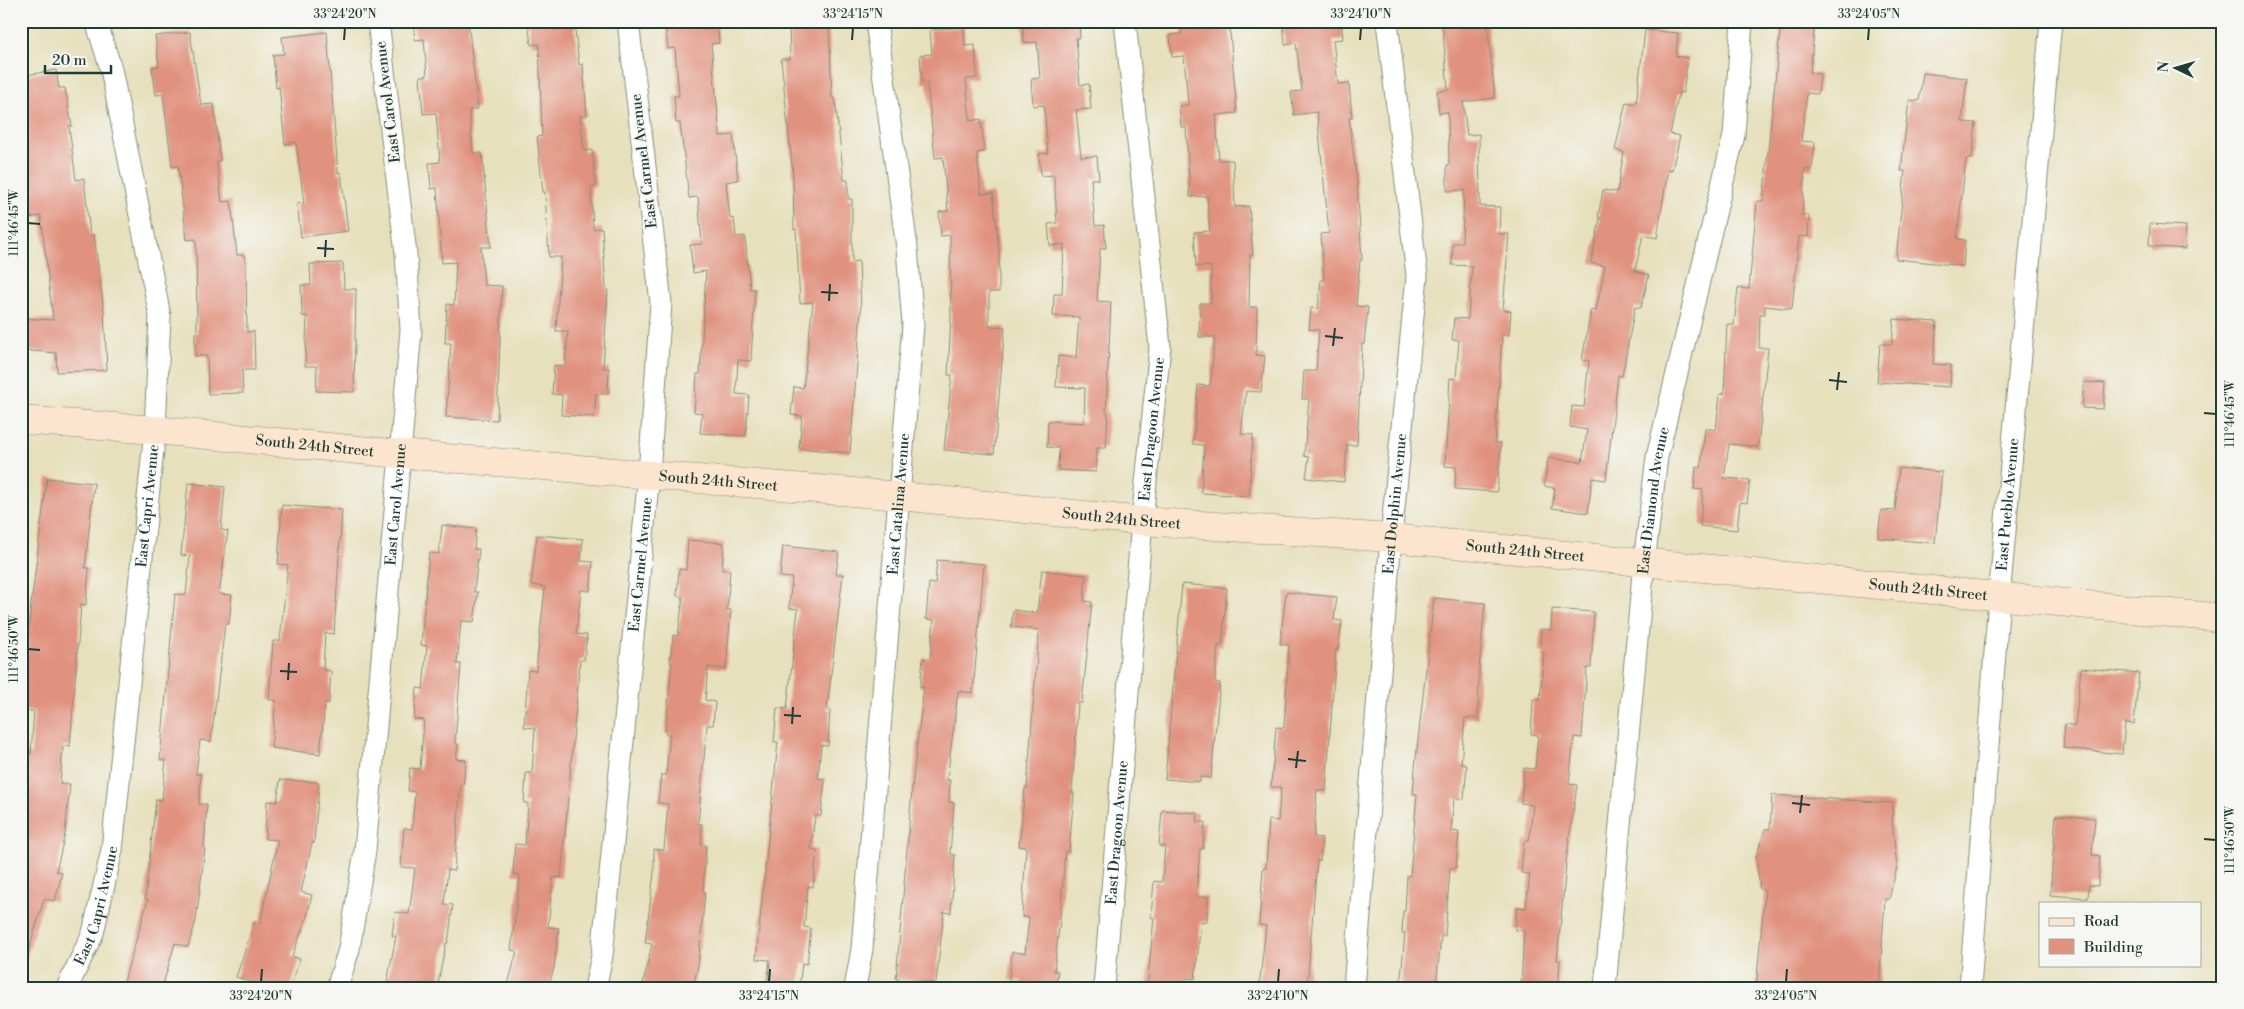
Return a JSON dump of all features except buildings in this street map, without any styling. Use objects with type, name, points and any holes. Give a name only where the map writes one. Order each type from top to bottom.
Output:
[{"type":"street","name":"East Capri Avenue","points":[[67,988],[93,933],[112,850],[155,430],[160,316],[111,68],[96,21]]},
{"type":"street","name":"East Carol Avenue","points":[[337,988],[349,948],[365,851],[411,330],[406,254],[378,21]]},
{"type":"street","name":"East Carmel Avenue","points":[[595,988],[602,956],[649,474],[661,303],[628,21]]},
{"type":"street","name":"East Catalina Avenue","points":[[854,988],[862,949],[913,325],[907,248],[876,21]]},
{"type":"street","name":"East Dragoon Avenue","points":[[1104,988],[1142,521],[1160,346],[1125,21]]},
{"type":"street","name":"East Dolphin Avenue","points":[[1354,988],[1391,538],[1417,276],[1387,21]]},
{"type":"street","name":"East Diamond Avenue","points":[[1606,988],[1644,563],[1657,457],[1734,135],[1742,21]]},
{"type":"street","name":"East Pueblo Avenue","points":[[1970,988],[2000,598],[2051,21]]},
{"type":"street","name":"South 24th Street","points":[[21,420],[155,430],[400,454],[900,496],[1142,521],[1391,538],[2223,618]]}]
